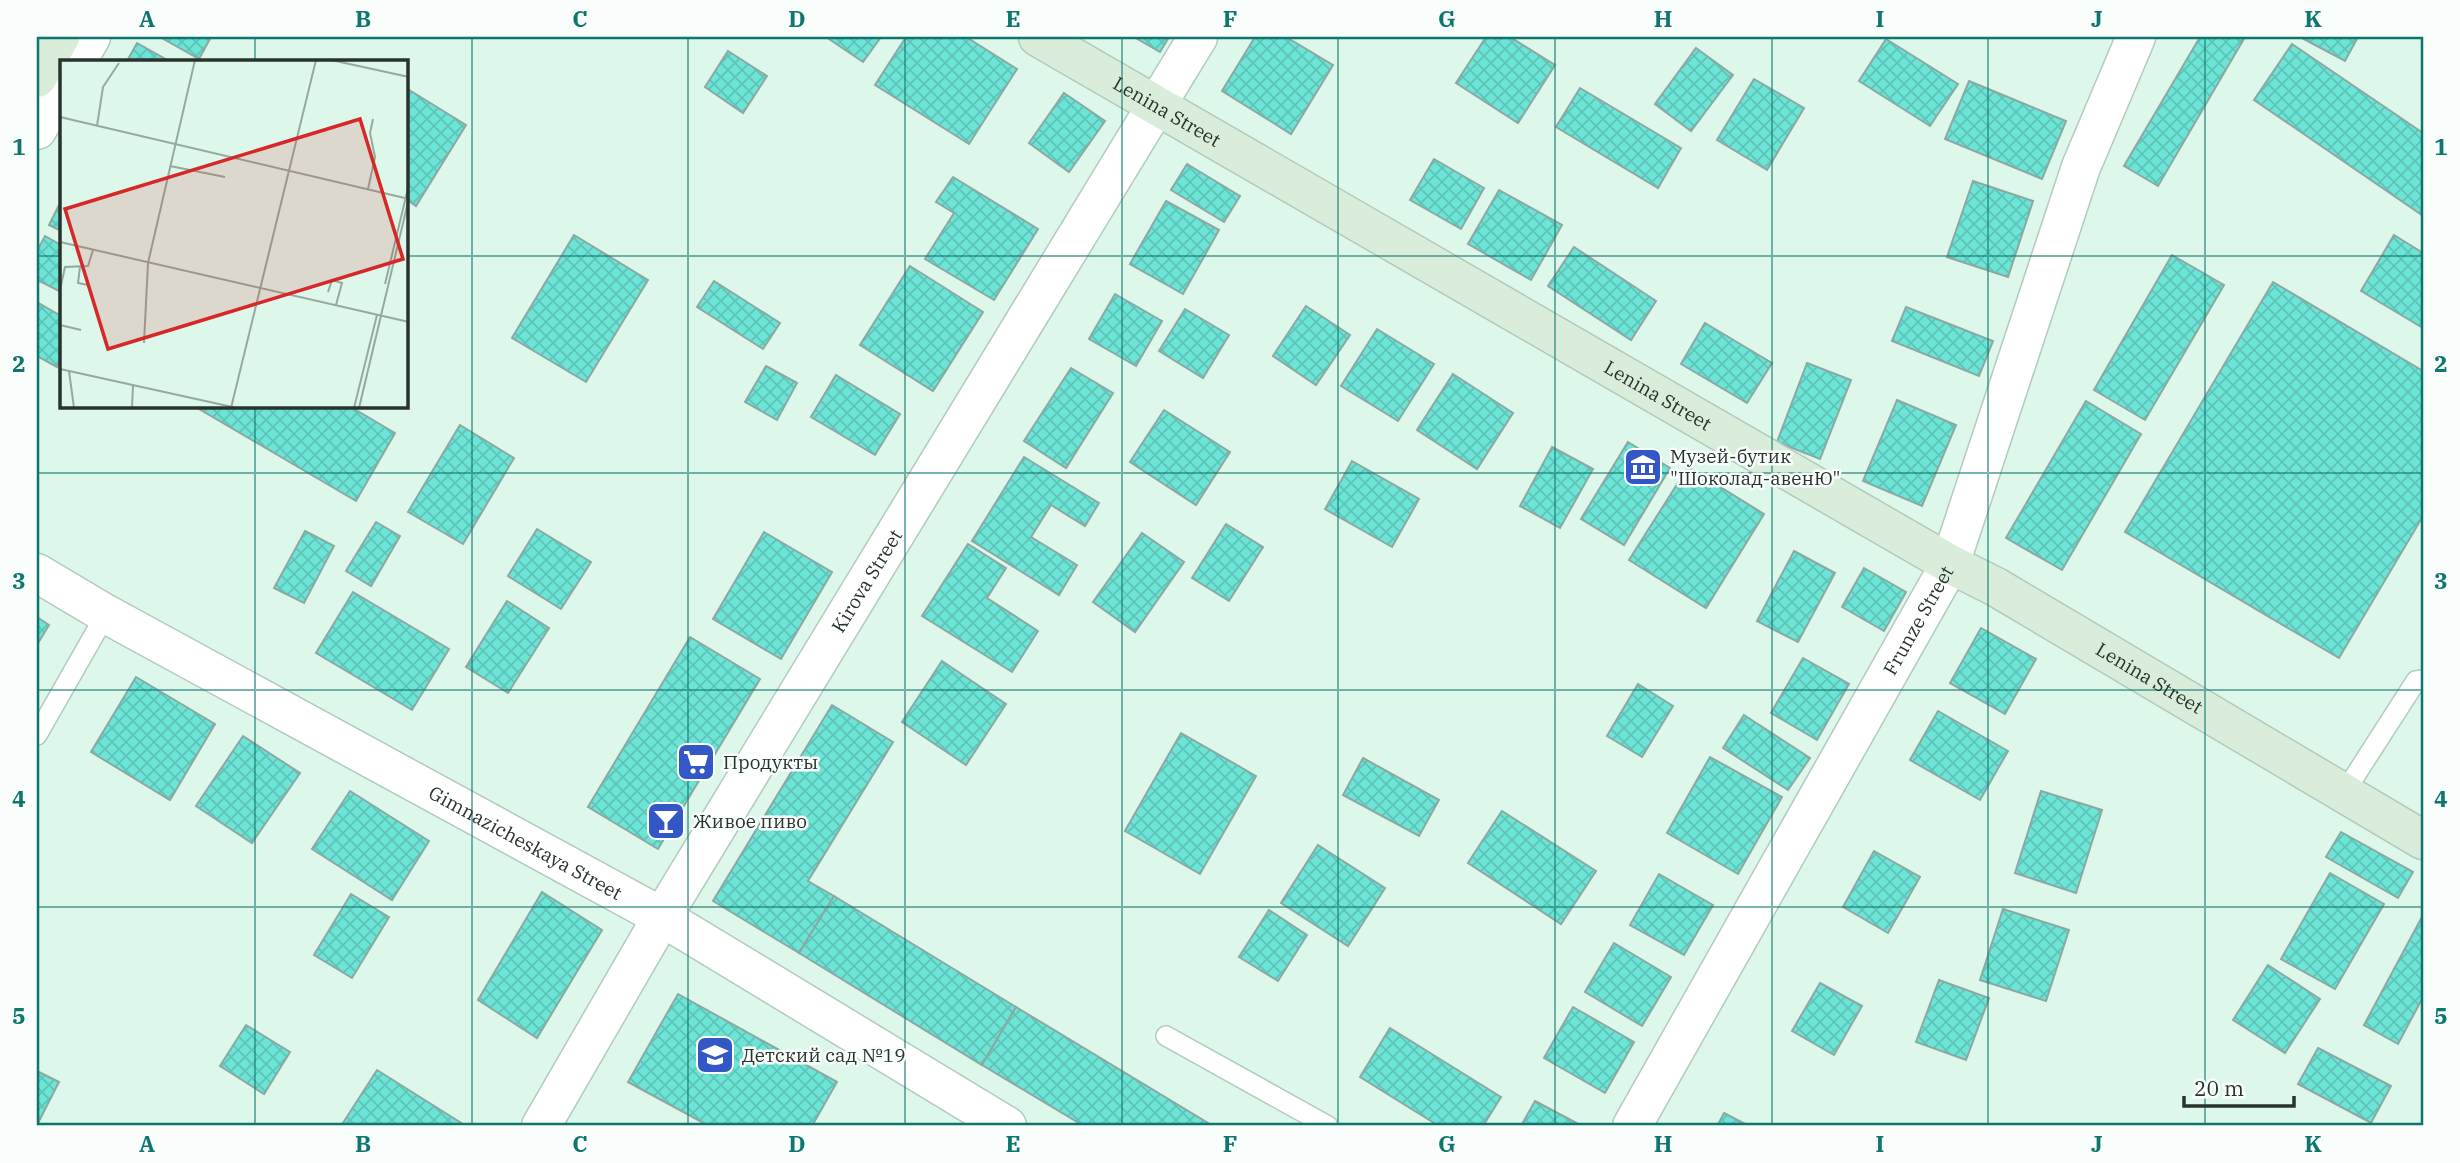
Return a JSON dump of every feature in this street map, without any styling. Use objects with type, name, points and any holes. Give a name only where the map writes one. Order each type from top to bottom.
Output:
[{"type":"main road","points":[[37,78],[60,37]]},
{"type":"main road","name":"Lenina Street","points":[[1038,37],[1950,564],[1996,587],[2423,840]]},
{"type":"street","points":[[78,60],[91,37]]},
{"type":"street","name":"Kirova Street","points":[[541,1126],[663,917],[1198,37]]},
{"type":"street","name":"Frunze Street","points":[[1632,1126],[1950,564],[2081,167],[2136,37]]},
{"type":"street","points":[[37,130],[60,90]]},
{"type":"street","name":"Gimnazicheskaya Street","points":[[37,573],[106,614],[663,917],[1007,1126]]},
{"type":"lane","points":[[37,735],[106,614]]},
{"type":"lane","points":[[2344,793],[2416,681],[2423,680]]},
{"type":"lane","points":[[1166,1036],[1328,1126]]},
{"type":"building","points":[[160,37],[211,37],[199,59]]},
{"type":"building","points":[[826,37],[881,37],[863,62]]},
{"type":"building","points":[[906,37],[966,37],[1017,69],[969,144],[875,85]]},
{"type":"building","points":[[1134,37],[1169,37],[1160,52]]},
{"type":"building","points":[[1255,37],[1286,37],[1333,65],[1291,134],[1222,91]]},
{"type":"building","points":[[1486,37],[1510,37],[1555,65],[1518,123],[1456,83]]},
{"type":"building","points":[[2200,37],[2245,37],[2158,186],[2124,166]]},
{"type":"building","points":[[2300,37],[2358,37],[2345,61]]},
{"type":"building","points":[[1886,39],[1958,84],[1930,126],[1859,81]]},
{"type":"building","points":[[137,43],[167,60],[128,60]]},
{"type":"building","points":[[2292,44],[2423,133],[2422,215],[2254,100]]},
{"type":"building","points":[[1696,48],[1733,75],[1691,131],[1655,104]]},
{"type":"building","points":[[728,51],[767,76],[743,113],[705,87]]},
{"type":"building","points":[[1754,79],[1804,108],[1767,170],[1717,140]]},
{"type":"building","points":[[1969,81],[2066,121],[2042,179],[1945,139]]},
{"type":"building","points":[[1580,88],[1681,148],[1658,188],[1556,127]]},
{"type":"building","points":[[408,89],[466,125],[416,206],[408,200]]},
{"type":"building","points":[[1064,93],[1105,121],[1069,172],[1029,143]]},
{"type":"building","points":[[1434,159],[1484,188],[1461,229],[1410,200]]},
{"type":"building","points":[[1187,164],[1240,196],[1224,222],[1171,190]]},
{"type":"building","points":[[953,177],[1038,229],[994,300],[925,259],[954,213],[936,202]]},
{"type":"building","points":[[1973,181],[2033,201],[2008,277],[1947,257]]},
{"type":"building","points":[[1499,190],[1562,225],[1531,280],[1468,244]]},
{"type":"building","points":[[1166,201],[1219,230],[1183,294],[1130,264]]},
{"type":"building","points":[[60,203],[60,230],[49,225]]},
{"type":"building","points":[[574,235],[648,280],[586,382],[512,338]]},
{"type":"building","points":[[2394,235],[2423,253],[2423,328],[2361,291]]},
{"type":"building","points":[[45,236],[60,244],[60,292],[37,280],[37,251]]},
{"type":"building","points":[[1574,247],[1656,301],[1631,340],[1548,286]]},
{"type":"building","points":[[2172,255],[2224,285],[2145,420],[2094,390]]},
{"type":"building","points":[[910,266],[983,312],[933,391],[860,345]]},
{"type":"building","points":[[714,281],[780,323],[763,349],[697,307]]},
{"type":"building","points":[[2273,282],[2423,371],[2423,516],[2339,658],[2125,532]]},
{"type":"building","points":[[1115,294],[1162,321],[1136,366],[1089,339]]},
{"type":"building","points":[[37,302],[60,315],[60,361],[57,367],[37,356]]},
{"type":"building","points":[[1306,306],[1350,335],[1316,385],[1273,356]]},
{"type":"building","points":[[1906,307],[1993,341],[1979,376],[1892,341]]},
{"type":"building","points":[[1185,309],[1229,335],[1203,378],[1159,351]]},
{"type":"building","points":[[1705,323],[1772,363],[1747,403],[1681,364]]},
{"type":"building","points":[[1377,329],[1434,364],[1398,421],[1341,386]]},
{"type":"building","points":[[1807,363],[1851,380],[1820,459],[1777,442]]},
{"type":"building","points":[[766,366],[797,383],[777,420],[745,402]]},
{"type":"building","points":[[1071,368],[1113,393],[1066,468],[1024,441]]},
{"type":"building","points":[[1453,374],[1513,413],[1477,469],[1417,430]]},
{"type":"building","points":[[836,375],[900,414],[875,455],[811,417]]},
{"type":"building","points":[[1897,400],[1956,425],[1922,506],[1863,481]]},
{"type":"building","points":[[2086,401],[2141,434],[2062,570],[2006,538]]},
{"type":"building","points":[[197,408],[352,408],[395,433],[356,501]]},
{"type":"building","points":[[1164,410],[1230,452],[1196,505],[1130,462]]},
{"type":"building","points":[[460,425],[514,458],[463,544],[408,512]]},
{"type":"building","points":[[1628,442],[1670,468],[1624,545],[1581,519]]},
{"type":"building","points":[[1552,447],[1593,469],[1560,528],[1520,506]]},
{"type":"building","points":[[1024,457],[1099,503],[1085,526],[1051,505],[1031,537],[1077,565],[1059,595],[972,541]]},
{"type":"building","points":[[1352,461],[1419,499],[1392,547],[1325,509]]},
{"type":"building","points":[[1688,467],[1764,514],[1706,608],[1629,560]]},
{"type":"building","points":[[376,522],[400,536],[371,586],[346,571]]},
{"type":"building","points":[[1226,524],[1263,547],[1229,601],[1192,578]]},
{"type":"building","points":[[537,529],[591,562],[561,609],[508,576]]},
{"type":"building","points":[[305,531],[334,546],[304,603],[274,588]]},
{"type":"building","points":[[764,532],[832,572],[781,659],[713,619]]},
{"type":"building","points":[[1142,533],[1184,562],[1135,632],[1093,602]]},
{"type":"building","points":[[968,544],[1006,568],[987,598],[1038,631],[1012,672],[922,616]]},
{"type":"building","points":[[1794,551],[1835,573],[1798,642],[1757,621]]},
{"type":"building","points":[[1864,568],[1906,592],[1884,631],[1842,607]]},
{"type":"building","points":[[353,592],[449,649],[412,710],[316,653]]},
{"type":"building","points":[[507,601],[549,628],[508,693],[466,667]]},
{"type":"building","points":[[37,617],[49,625],[37,645]]},
{"type":"building","points":[[1981,628],[2036,659],[2005,714],[1950,683]]},
{"type":"building","points":[[690,637],[760,679],[658,849],[588,807]]},
{"type":"building","points":[[1803,658],[1849,684],[1817,740],[1771,713]]},
{"type":"building","points":[[942,661],[1006,704],[966,765],[902,722]]},
{"type":"building","points":[[136,677],[215,724],[170,800],[91,752]]},
{"type":"building","points":[[1638,684],[1673,706],[1642,757],[1607,736]]},
{"type":"building","points":[[832,705],[893,742],[808,881],[834,896],[799,953],[713,901]]},
{"type":"building","points":[[1938,711],[2008,751],[1980,800],[1910,760]]},
{"type":"building","points":[[1744,715],[1810,758],[1788,790],[1723,748]]},
{"type":"building","points":[[1181,733],[1256,776],[1200,874],[1125,831]]},
{"type":"building","points":[[243,736],[300,773],[252,843],[196,806]]},
{"type":"building","points":[[1710,757],[1782,797],[1738,874],[1667,833]]},
{"type":"building","points":[[1363,758],[1439,800],[1419,836],[1343,795]]},
{"type":"building","points":[[350,791],[429,841],[392,900],[312,849]]},
{"type":"building","points":[[2041,791],[2102,810],[2076,893],[2015,873]]},
{"type":"building","points":[[1502,811],[1596,871],[1561,924],[1468,863]]},
{"type":"building","points":[[2341,832],[2413,872],[2398,898],[2326,857]]},
{"type":"building","points":[[1318,845],[1385,888],[1348,946],[1281,903]]},
{"type":"building","points":[[1874,851],[1920,877],[1888,933],[1843,907]]},
{"type":"building","points":[[2330,873],[2384,904],[2335,989],[2281,959]]},
{"type":"building","points":[[1659,874],[1713,905],[1684,955],[1630,925]]},
{"type":"building","points":[[542,892],[602,930],[537,1038],[478,1000]]},
{"type":"building","points":[[351,894],[389,917],[352,978],[314,955]]},
{"type":"building","points":[[834,896],[1016,1007],[982,1065],[799,953]]},
{"type":"building","points":[[2003,909],[2069,930],[2046,1001],[1980,980]]},
{"type":"building","points":[[1269,910],[1307,935],[1278,981],[1239,957]]},
{"type":"building","points":[[2423,915],[2423,997],[2398,1044],[2364,1025]]},
{"type":"building","points":[[1614,943],[1671,977],[1642,1026],[1585,992]]},
{"type":"building","points":[[2268,965],[2320,999],[2285,1053],[2233,1020]]},
{"type":"building","points":[[1939,980],[1989,998],[1966,1060],[1916,1042]]},
{"type":"building","points":[[1820,983],[1862,1006],[1834,1055],[1792,1031]]},
{"type":"building","name":"Детский сад №19","points":[[678,994],[837,1082],[812,1126],[709,1126],[628,1082]]},
{"type":"building","points":[[1016,1007],[1213,1126],[1084,1126],[982,1065]]},
{"type":"building","points":[[1573,1007],[1634,1042],[1605,1093],[1544,1058]]},
{"type":"building","points":[[246,1025],[290,1052],[264,1094],[220,1066]]},
{"type":"building","points":[[1390,1028],[1501,1097],[1483,1126],[1439,1126],[1360,1077]]},
{"type":"building","points":[[2318,1048],[2391,1086],[2371,1123],[2298,1084]]},
{"type":"building","points":[[377,1070],[466,1126],[341,1126]]},
{"type":"building","points":[[37,1071],[59,1082],[37,1125]]},
{"type":"building","points":[[1535,1101],[1582,1126],[1521,1126]]},
{"type":"building","points":[[1724,1113],[1749,1126],[1717,1126]]},
{"type":"place","name":"Музей-бутик \"Шоколад-авенЮ\"","points":[[1643,467]]},
{"type":"place","name":"Продукты","points":[[696,762]]},
{"type":"place","name":"Живое пиво","points":[[666,821]]},
{"type":"place","name":"Детский сад №19","points":[[715,1055]]}]
